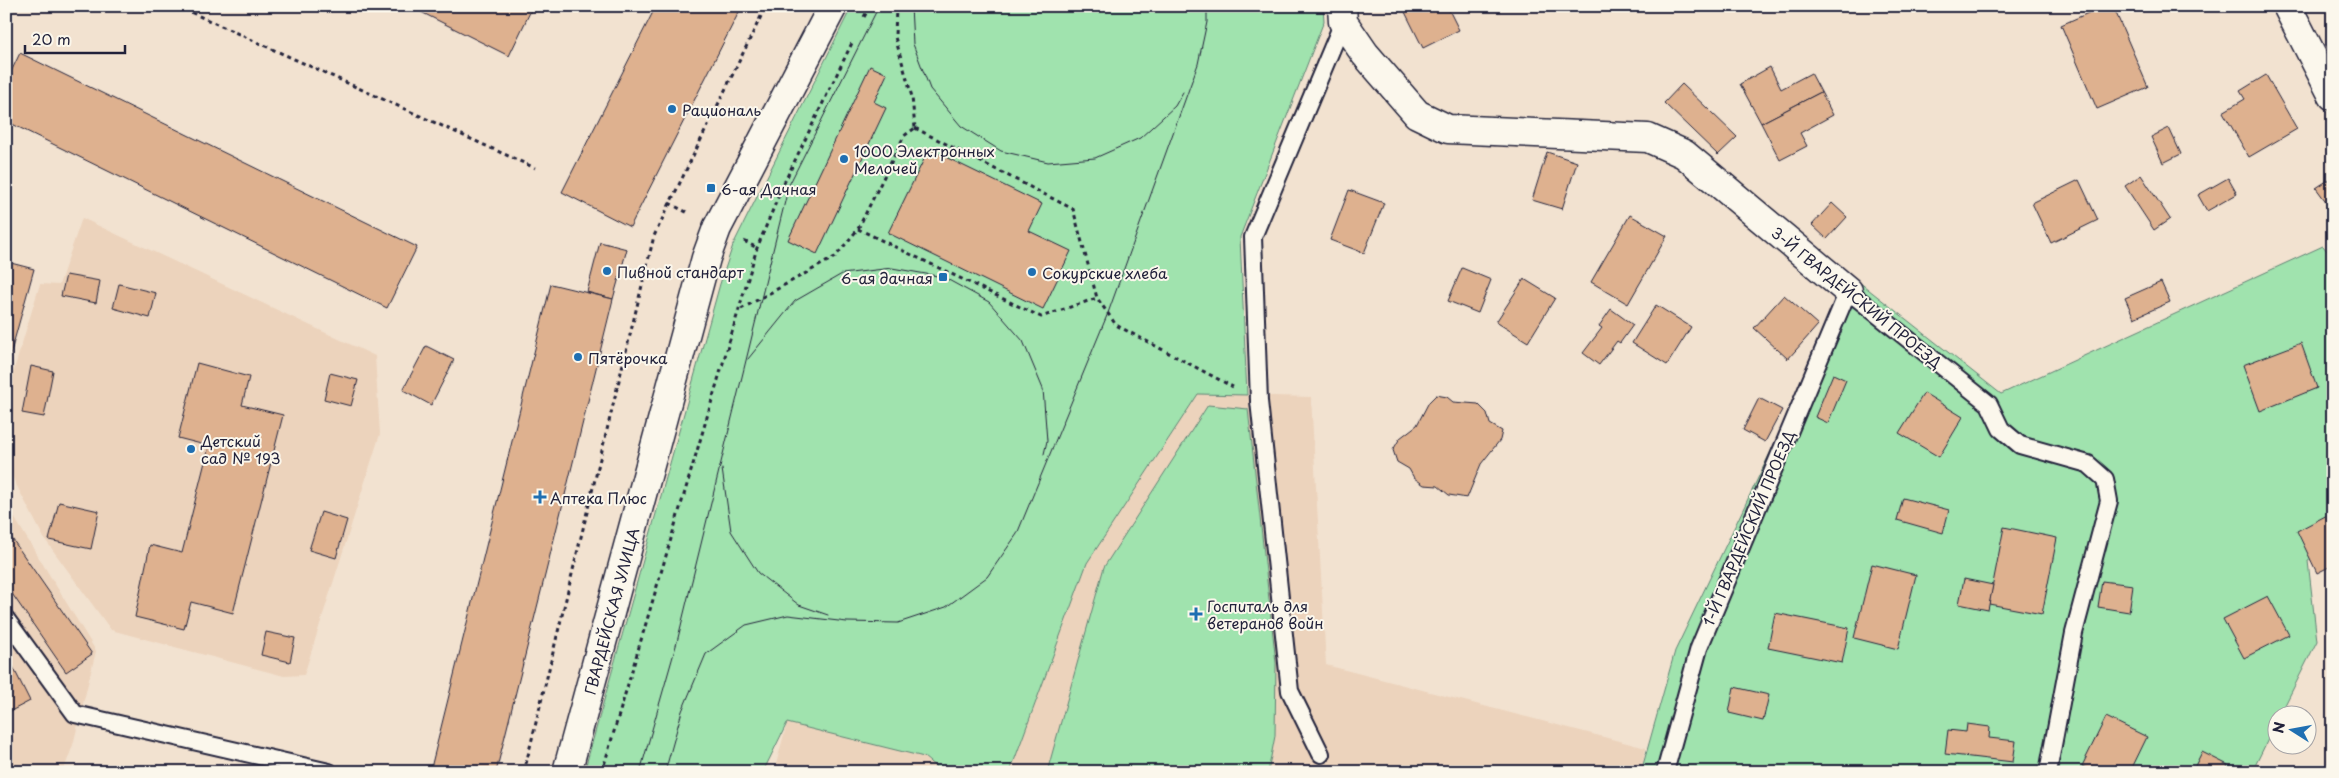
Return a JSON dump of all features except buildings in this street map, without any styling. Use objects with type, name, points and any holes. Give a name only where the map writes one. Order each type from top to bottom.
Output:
[{"type":"street","name":"ГВАРДЕЙСКАЯ УЛИЦА","points":[[567,772],[706,258],[717,228],[832,6]]},
{"type":"street","points":[[2287,6],[2333,96]]},
{"type":"street","name":"3-Й ГВАРДЕЙСКИЙ ПРОЕЗД","points":[[1343,14],[1365,54],[1417,114],[1448,129],[1648,138],[1684,154],[1848,291]]},
{"type":"lane","points":[[1321,754],[1290,691],[1259,401],[1252,238],[1343,14]]},
{"type":"lane","name":"1-Й ГВАРДЕЙСКИЙ ПРОЕЗД","points":[[1665,772],[1698,648],[1848,291]]},
{"type":"lane","name":"3-Й ГВАРДЕЙСКИЙ ПРОЕЗД","points":[[1848,291],[1989,404],[2001,430],[2020,445],[2088,464],[2105,479],[2109,501],[2074,633],[2048,772]]},
{"type":"lane","points":[[6,619],[75,714],[328,772]]},
{"type":"path","points":[[178,6],[535,168]]},
{"type":"path","points":[[524,772],[654,236],[766,6]]},
{"type":"path","points":[[861,24],[870,6]]},
{"type":"path","points":[[896,6],[895,37],[912,97],[915,128]]},
{"type":"path","points":[[602,772],[741,309],[757,248],[784,183],[852,42]]},
{"type":"path","points":[[741,309],[835,257],[858,229],[904,136],[915,128]]},
{"type":"path","points":[[915,128],[1073,209],[1097,298],[1116,325],[1237,389]]},
{"type":"path","points":[[858,229],[1041,317],[1097,298]]},
{"type":"shaded area","name":"Детский сад № 193","points":[[82,218],[375,356],[380,434],[304,675],[284,676],[111,630],[44,538],[6,465],[6,396],[40,284],[59,285]]},
{"type":"shaded area","name":"Госпиталь для ветеранов войн","points":[[1198,394],[1311,397],[1326,665],[1646,748],[1641,772],[1010,772],[1087,563]]},
{"type":"shaded area","points":[[6,504],[96,651],[73,745],[63,772],[6,772]]},
{"type":"shaded area","points":[[787,723],[924,757],[942,772],[774,772]]},
{"type":"green space","points":[[852,6],[1323,6],[1324,21],[1240,237],[1247,395],[1198,394],[1087,563],[1010,772],[942,772],[924,757],[787,723],[763,772],[584,772],[720,284],[733,245]]},
{"type":"green space","points":[[2323,246],[2333,258],[2333,550],[2308,561],[2317,641],[2284,706],[2266,706],[2266,743],[2252,772],[1641,772],[1675,651],[1854,278],[2001,394]]},
{"type":"green space","points":[[1208,405],[1248,409],[1276,663],[1275,736],[1268,772],[1047,772],[1104,567]]},
{"type":"tram line","points":[[640,772],[677,642],[789,185],[879,6]]},
{"type":"tram line","points":[[911,6],[913,44],[930,89],[961,126],[1001,151],[1048,162],[1095,158],[1140,138],[1175,106],[1183,92]]},
{"type":"tram line","points":[[665,772],[682,711],[706,654],[746,625],[788,615],[847,622],[898,623],[946,607],[987,577],[1017,534],[1108,313],[1198,64],[1207,22],[1207,6]]},
{"type":"tram line","points":[[748,359],[795,301],[842,274],[892,268],[943,277],[989,302],[1023,341],[1043,389],[1047,441],[1044,454]]},
{"type":"tram line","points":[[722,469],[731,531],[758,573],[799,605],[828,615]]},
{"type":"place","name":"Рациональ","points":[[672,109]]},
{"type":"place","name":"1000 Электронных Мелочей","points":[[844,159]]},
{"type":"place","name":"6-ая Дачная","points":[[711,188]]},
{"type":"place","name":"Пивной стандарт","points":[[607,271]]},
{"type":"place","name":"Сокурские хлеба","points":[[1032,272]]},
{"type":"place","name":"6-ая дачная","points":[[943,277]]},
{"type":"place","name":"Пятёрочка","points":[[578,357]]},
{"type":"place","name":"Детский сад № 193","points":[[191,449]]},
{"type":"place","name":"Аптека Плюс","points":[[540,497]]},
{"type":"place","name":"Госпиталь для ветеранов войн","points":[[1196,614]]}]
